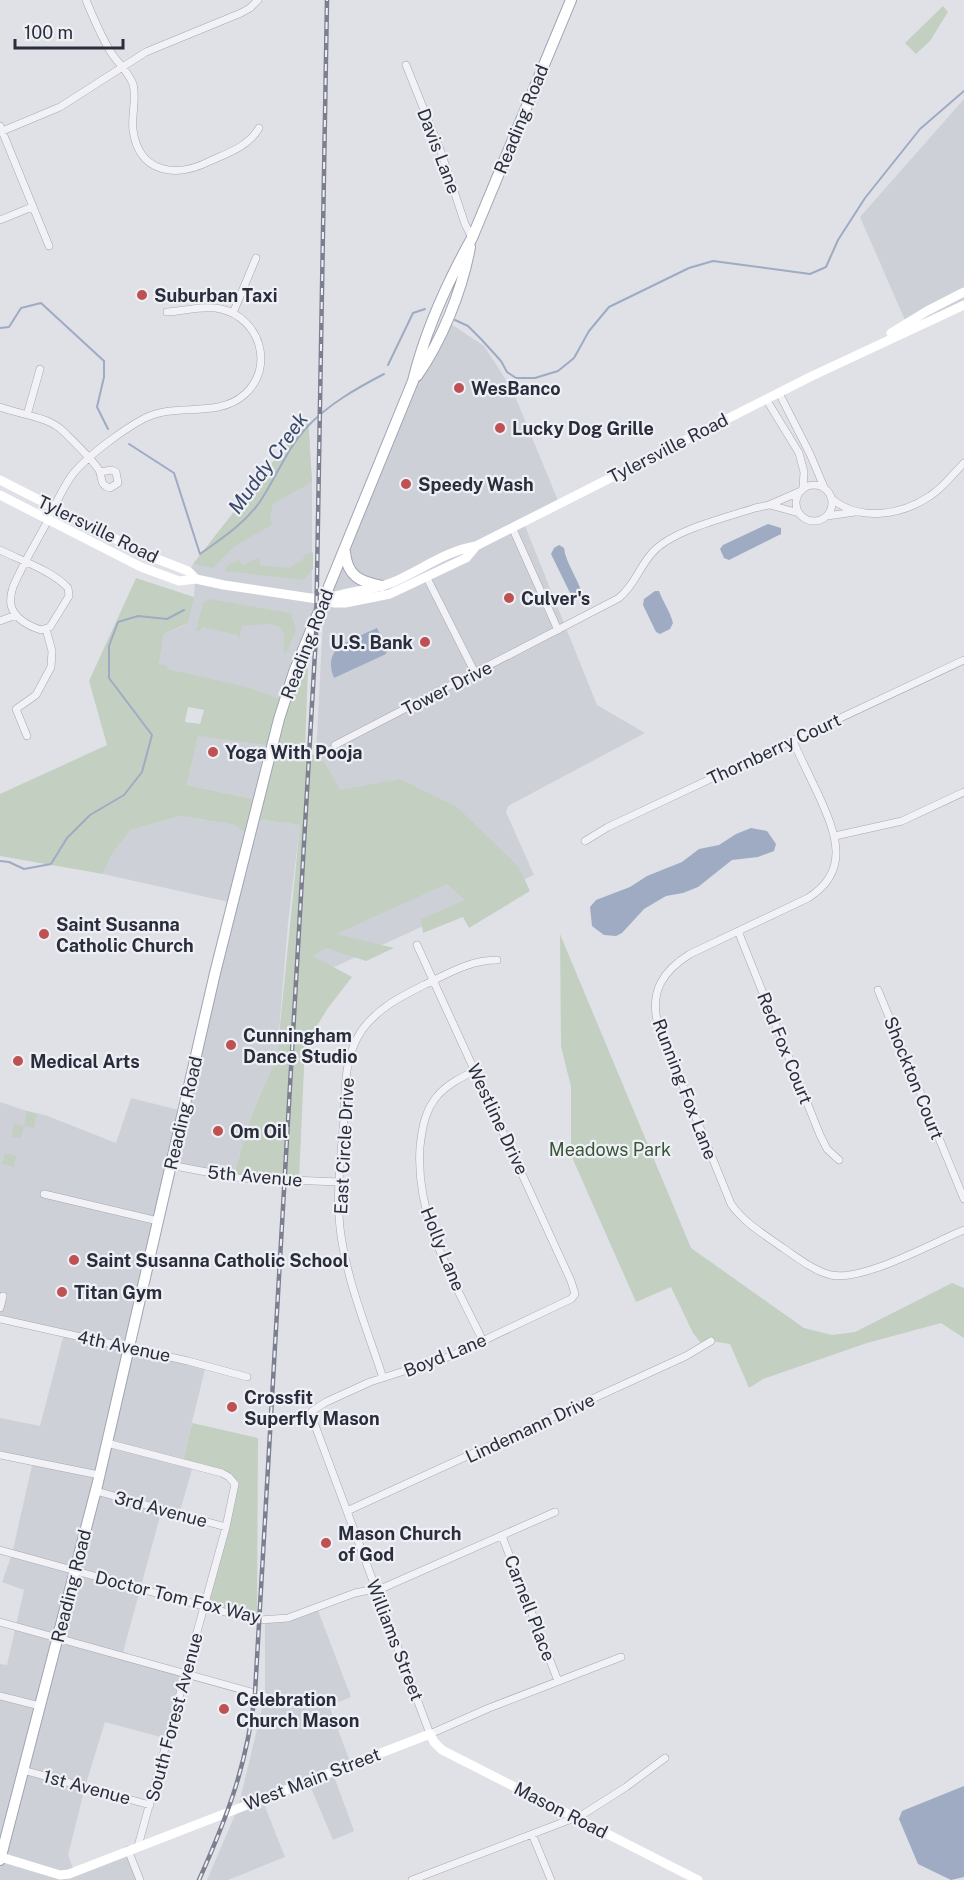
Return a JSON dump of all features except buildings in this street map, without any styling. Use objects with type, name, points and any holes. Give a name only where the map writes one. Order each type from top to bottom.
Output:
[{"type":"main road","name":"Reading Road","points":[[0,1859],[96,1491],[215,973],[279,719],[294,672],[413,381],[420,353],[441,301],[454,270],[472,238],[571,0]]},
{"type":"main road","name":"Tylersville Road","points":[[861,352],[927,311],[964,292]]},
{"type":"main road","name":"Tylersville Road","points":[[324,600],[338,594],[382,586],[460,549],[476,546],[766,399],[964,304]]},
{"type":"main road","name":"Tylersville Road","points":[[0,480],[147,555],[188,571],[195,579]]},
{"type":"main road","name":"Tylersville Road","points":[[0,495],[141,567],[178,581],[195,579],[334,603],[369,600],[390,594],[466,558],[476,546]]},
{"type":"main road","points":[[344,548],[346,564],[350,572],[368,584],[382,586]]},
{"type":"main road","name":"Mason Road","points":[[430,1734],[442,1750],[698,1880]]},
{"type":"main road","name":"West Main Street","points":[[0,1859],[60,1875],[69,1874],[430,1734]]},
{"type":"street","points":[[86,0],[104,40],[134,87],[132,125],[135,141],[143,156],[162,169],[184,171],[200,166],[248,142],[259,128]]},
{"type":"street","points":[[49,246],[1,130],[60,107],[146,52],[241,13],[258,0]]},
{"type":"street","name":"Davis Lane","points":[[405,65],[441,152],[465,224],[472,238]]},
{"type":"street","points":[[0,220],[32,207]]},
{"type":"street","points":[[233,313],[256,258]]},
{"type":"street","points":[[0,550],[26,562],[61,581],[69,590],[69,596],[52,625],[46,629],[35,628],[16,615],[11,606],[11,594],[26,562],[48,519],[73,473],[88,458],[127,430],[155,414],[225,405],[244,396],[257,379],[261,353],[257,337],[252,328],[233,313],[215,308],[167,312]]},
{"type":"street","points":[[27,415],[40,369]]},
{"type":"street","points":[[779,393],[824,487],[832,499],[855,512]]},
{"type":"street","points":[[766,399],[800,453],[804,472],[802,490],[796,502],[799,513],[812,522],[823,520],[832,508],[832,499]]},
{"type":"street","points":[[0,407],[49,422],[62,430],[100,472]]},
{"type":"street","points":[[827,516],[855,512],[889,513],[915,504],[941,487],[964,463]]},
{"type":"street","points":[[802,490],[813,485],[824,487]]},
{"type":"street","name":"Tower Drive","points":[[335,745],[619,598],[633,585],[651,554],[668,540],[769,505],[802,490]]},
{"type":"street","points":[[769,505],[799,513]]},
{"type":"street","points":[[512,527],[562,629]]},
{"type":"street","points":[[427,578],[475,673]]},
{"type":"street","points":[[0,621],[16,615]]},
{"type":"street","points":[[27,736],[16,709],[36,695],[51,667],[52,651],[46,629]]},
{"type":"street","name":"Thornberry Court","points":[[585,841],[608,827],[964,660]]},
{"type":"street","name":"Running Fox Lane","points":[[793,741],[835,836],[836,859],[828,880],[808,898],[677,962],[663,978],[655,1003],[656,1018],[724,1189],[737,1212],[767,1237],[811,1266],[830,1275],[841,1276],[872,1270],[964,1230]]},
{"type":"street","points":[[835,836],[902,821],[964,792]]},
{"type":"street","name":"Red Fox Court","points":[[738,931],[820,1135],[828,1149],[839,1160]]},
{"type":"street","name":"Westline Drive","points":[[417,945],[567,1270],[575,1294]]},
{"type":"street","name":"East Circle Drive","points":[[383,1378],[344,1252],[340,1226],[346,1074],[357,1039],[373,1017],[385,1006],[434,980],[476,962],[497,960]]},
{"type":"street","name":"Shockton Court","points":[[878,990],[964,1199]]},
{"type":"street","name":"Holly Lane","points":[[476,1070],[453,1082],[432,1103],[423,1122],[420,1156],[423,1197],[435,1239],[483,1341]]},
{"type":"street","name":"5th Avenue","points":[[170,1165],[233,1178],[340,1182]]},
{"type":"street","points":[[44,1194],[158,1221]]},
{"type":"street","name":"Boyd Lane","points":[[312,1411],[326,1402],[383,1378],[431,1364],[483,1341],[571,1299],[575,1294]]},
{"type":"street","points":[[0,1308],[3,1296]]},
{"type":"street","name":"4th Avenue","points":[[0,1319],[129,1347],[247,1377]]},
{"type":"street","name":"Lindemann Drive","points":[[347,1511],[686,1356],[711,1341]]},
{"type":"street","name":"Williams Street","points":[[312,1411],[315,1427],[430,1734]]},
{"type":"street","name":"South Forest Avenue","points":[[107,1443],[222,1473],[235,1482],[236,1490],[138,1846]]},
{"type":"street","name":"3rd Avenue","points":[[0,1455],[99,1475]]},
{"type":"street","name":"3rd Avenue","points":[[96,1491],[226,1527]]},
{"type":"street","name":"Doctor Tom Fox Way","points":[[0,1550],[205,1607],[253,1619],[277,1620],[355,1593],[385,1587],[555,1512]]},
{"type":"street","name":"Carnell Place","points":[[502,1536],[558,1681]]},
{"type":"street","points":[[0,1622],[265,1696]]},
{"type":"street","name":"West Main Street","points":[[430,1734],[621,1657]]},
{"type":"street","points":[[0,1696],[40,1706]]},
{"type":"street","points":[[411,1880],[576,1818],[626,1787],[665,1758]]},
{"type":"street","name":"1st Avenue","points":[[23,1770],[150,1805]]},
{"type":"street","points":[[532,1834],[551,1880]]},
{"type":"street","points":[[128,1850],[140,1880]]},
{"type":"shaded area","points":[[964,99],[964,300],[908,327],[860,217]]},
{"type":"shaded area","points":[[442,318],[484,346],[512,389],[559,503],[523,521],[597,705],[645,733],[508,806],[506,812],[534,875],[304,981],[324,602],[285,700],[167,669],[159,664],[164,634],[185,625],[194,597],[195,579],[188,571],[308,417],[312,482],[312,595],[324,599],[413,381]]},
{"type":"shaded area","points":[[198,735],[272,746],[259,800],[187,785]]},
{"type":"shaded area","points":[[181,816],[235,825],[250,835],[254,819],[300,825],[288,923],[277,1056],[251,1116],[233,1178],[171,1165],[130,1347],[206,1365],[182,1463],[193,1466],[179,1514],[162,1509],[122,1656],[186,1674],[168,1739],[105,1722],[85,1787],[68,1855],[74,1871],[128,1850],[140,1880],[0,1880],[0,1664],[7,1665],[24,1590],[2,1582],[12,1554],[33,1461],[0,1454],[0,1418],[40,1426],[64,1334],[0,1319],[0,1102],[45,1115],[116,1143],[131,1098],[183,1111],[233,903],[103,874],[112,854],[131,830]]},
{"type":"shaded area","points":[[317,1608],[351,1697],[329,1706],[351,1764],[332,1771],[354,1831],[333,1840],[308,1781],[262,1799],[285,1857],[228,1880],[207,1880],[238,1808],[265,1696],[265,1620]]},
{"type":"green space","points":[[943,6],[948,12],[930,41],[916,54],[905,43]]},
{"type":"green space","points":[[308,417],[312,482],[273,504],[270,519],[273,524],[235,546],[213,568],[193,564]]},
{"type":"green space","points":[[313,552],[313,569],[304,580],[224,571],[228,565],[239,560],[243,565],[260,557],[260,565],[289,568],[302,560],[306,554]]},
{"type":"green space","points":[[136,578],[194,597],[188,623],[164,634],[159,664],[166,665],[168,669],[246,687],[284,700],[299,660],[308,668],[305,749],[325,763],[340,790],[400,779],[457,807],[519,867],[530,891],[469,928],[463,917],[423,933],[421,919],[465,900],[447,884],[336,934],[394,948],[366,961],[326,948],[313,956],[352,977],[328,1008],[305,1045],[299,1180],[233,1178],[251,1116],[277,1056],[300,825],[254,819],[250,836],[235,825],[181,816],[131,830],[112,854],[103,874],[0,856],[0,794],[107,745],[89,681]],"holes":[[[188,707],[204,710],[200,724],[185,722]],[[198,736],[272,746],[259,800],[187,785]]]},
{"type":"green space","points":[[209,599],[291,613],[296,630],[286,654],[284,653],[284,634],[279,626],[268,624],[242,626],[239,641],[238,635],[202,627],[200,631],[196,631],[203,603]]},
{"type":"green space","name":"Meadows Park","points":[[560,934],[691,1248],[804,1328],[832,1335],[855,1332],[952,1283],[964,1288],[964,1338],[941,1323],[867,1343],[763,1379],[749,1388],[730,1344],[711,1341],[704,1347],[693,1333],[671,1287],[636,1302],[571,1155],[571,1087],[561,1046]]},
{"type":"green space","points":[[27,1111],[37,1114],[34,1128],[24,1126]]},
{"type":"green space","points":[[14,1124],[24,1126],[21,1138],[12,1137]]},
{"type":"green space","points":[[5,1153],[16,1156],[14,1167],[2,1164]]},
{"type":"green space","points":[[192,1423],[258,1438],[257,1615],[253,1619],[205,1607],[236,1489],[233,1480],[182,1464]]},
{"type":"water","points":[[768,524],[781,528],[781,534],[729,560],[724,558],[720,549],[723,545]]},
{"type":"water","points":[[559,545],[564,548],[582,594],[576,598],[572,597],[551,554]]},
{"type":"water","points":[[655,591],[659,591],[673,623],[670,629],[660,634],[656,632],[643,605],[644,599]]},
{"type":"water","points":[[377,628],[387,648],[386,654],[334,678],[331,667],[336,651],[349,640]]},
{"type":"water","points":[[751,828],[767,831],[776,844],[774,851],[758,857],[732,860],[698,887],[666,896],[644,909],[622,933],[616,936],[604,935],[592,926],[590,907],[596,900],[630,887],[647,876],[682,862],[699,849],[719,845]]},
{"type":"water","points":[[964,1786],[964,1877],[951,1880],[918,1864],[899,1819],[902,1811]]},
{"type":"waterway","name":"Muddy Creek","points":[[455,320],[468,326],[501,361],[507,372],[516,378],[535,378],[558,371],[574,358],[589,331],[609,307],[689,268],[713,261],[810,274],[826,267],[838,240],[865,198],[920,129],[964,91]]},
{"type":"waterway","name":"Muddy Creek","points":[[0,328],[9,327],[21,308],[41,303],[104,361],[104,377],[97,407],[108,429]]},
{"type":"waterway","name":"Muddy Creek","points":[[388,365],[413,313],[425,309]]},
{"type":"waterway","name":"Muddy Creek","points":[[129,444],[174,473],[200,554],[253,511],[288,453],[308,426],[344,397],[384,374]]},
{"type":"waterway","name":"Muddy Creek","points":[[0,861],[9,862],[24,869],[51,864],[67,838],[90,815],[124,795],[142,772],[152,735],[109,678],[109,646],[118,622],[138,616],[167,619],[184,610]]},
{"type":"railway","points":[[199,1880],[235,1789],[247,1743],[255,1693],[316,635],[327,0]]},
{"type":"place","name":"Suburban Taxi","points":[[142,295]]},
{"type":"place","name":"WesBanco","points":[[459,388]]},
{"type":"place","name":"Lucky Dog Grille","points":[[500,428]]},
{"type":"place","name":"Speedy Wash","points":[[406,484]]},
{"type":"place","name":"Culver's","points":[[509,598]]},
{"type":"place","name":"U.S. Bank","points":[[425,642]]},
{"type":"place","name":"Yoga With Pooja","points":[[213,752]]},
{"type":"place","name":"Saint Susanna Catholic Church","points":[[44,934]]},
{"type":"place","name":"Cunningham Dance Studio","points":[[231,1045]]},
{"type":"place","name":"Medical Arts","points":[[18,1061]]},
{"type":"place","name":"Om Oil","points":[[218,1131]]},
{"type":"place","name":"Saint Susanna Catholic School","points":[[74,1260]]},
{"type":"place","name":"Titan Gym","points":[[62,1292]]},
{"type":"place","name":"Crossfit Superfly Mason","points":[[232,1407]]},
{"type":"place","name":"Mason Church of God","points":[[326,1543]]},
{"type":"place","name":"Celebration Church Mason","points":[[224,1709]]}]
